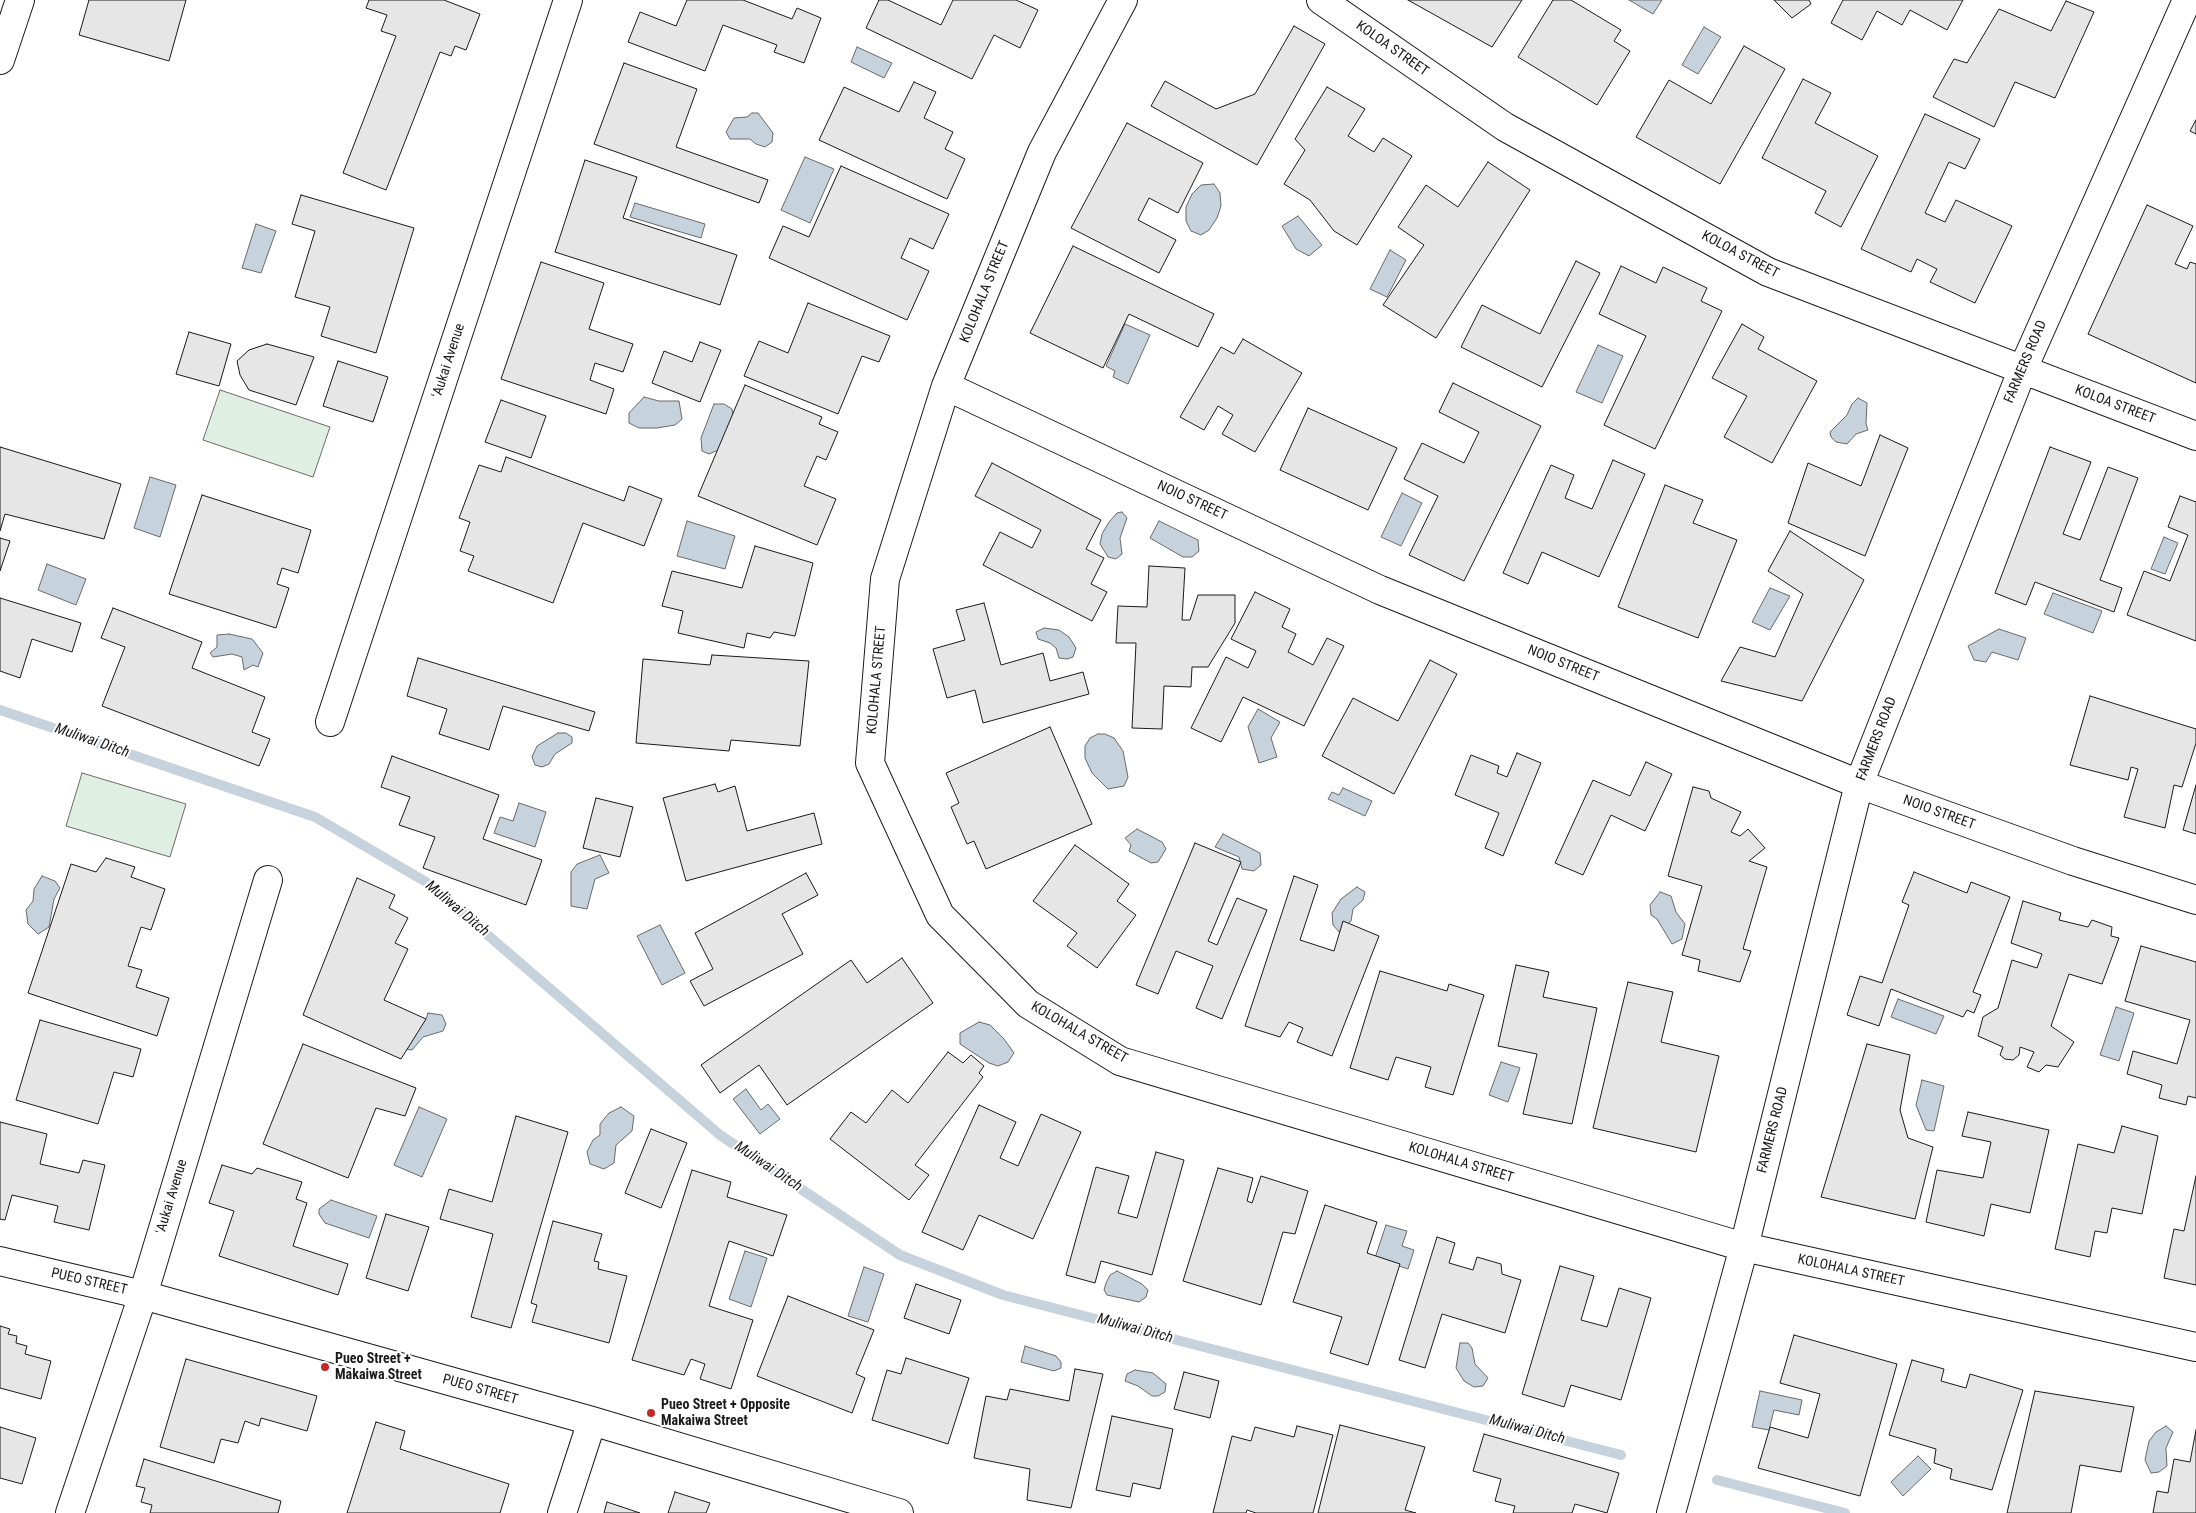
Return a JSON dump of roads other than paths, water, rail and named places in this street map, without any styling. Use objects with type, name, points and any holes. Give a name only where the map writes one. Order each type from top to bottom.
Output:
[{"type":"street","points":[[0,60],[20,0]]},
{"type":"street","name":"ʻAukai Avenue","points":[[330,722],[568,0]]},
{"type":"street","name":"KOLOHALA STREET","points":[[1123,0],[1042,152],[946,386],[885,579],[870,763],[940,915],[1028,1004],[1120,1060],[1744,1247],[2196,1347]]},
{"type":"street","name":"KOLOA STREET","points":[[1321,0],[1505,127],[1768,272],[2196,436]]},
{"type":"street","name":"FARMERS ROAD","points":[[1671,1513],[1744,1247],[1859,784],[2022,370],[2187,0]]},
{"type":"street","name":"NOIO STREET","points":[[946,386],[1380,590],[1859,784],[2073,861],[2196,900]]},
{"type":"street","name":"ʻAukai Avenue","points":[[70,1513],[143,1295],[268,880]]},
{"type":"street","name":"PUEO STREET","points":[[0,1261],[143,1295],[592,1421],[899,1513]]},
{"type":"street","points":[[562,1513],[592,1421]]},
{"type":"waterway","name":"Muliwai Ditch","points":[[0,710],[315,817],[426,882],[720,1135],[900,1255],[1003,1295],[1621,1455]]},
{"type":"waterway","name":"Muliwai Ditch","points":[[1717,1480],[1845,1513]]},
{"type":"place","name":"Pueo Street + Makaiwa Street","points":[[325,1367]]},
{"type":"place","name":"Pueo Street + Opposite Makaiwa Street","points":[[651,1413]]}]
